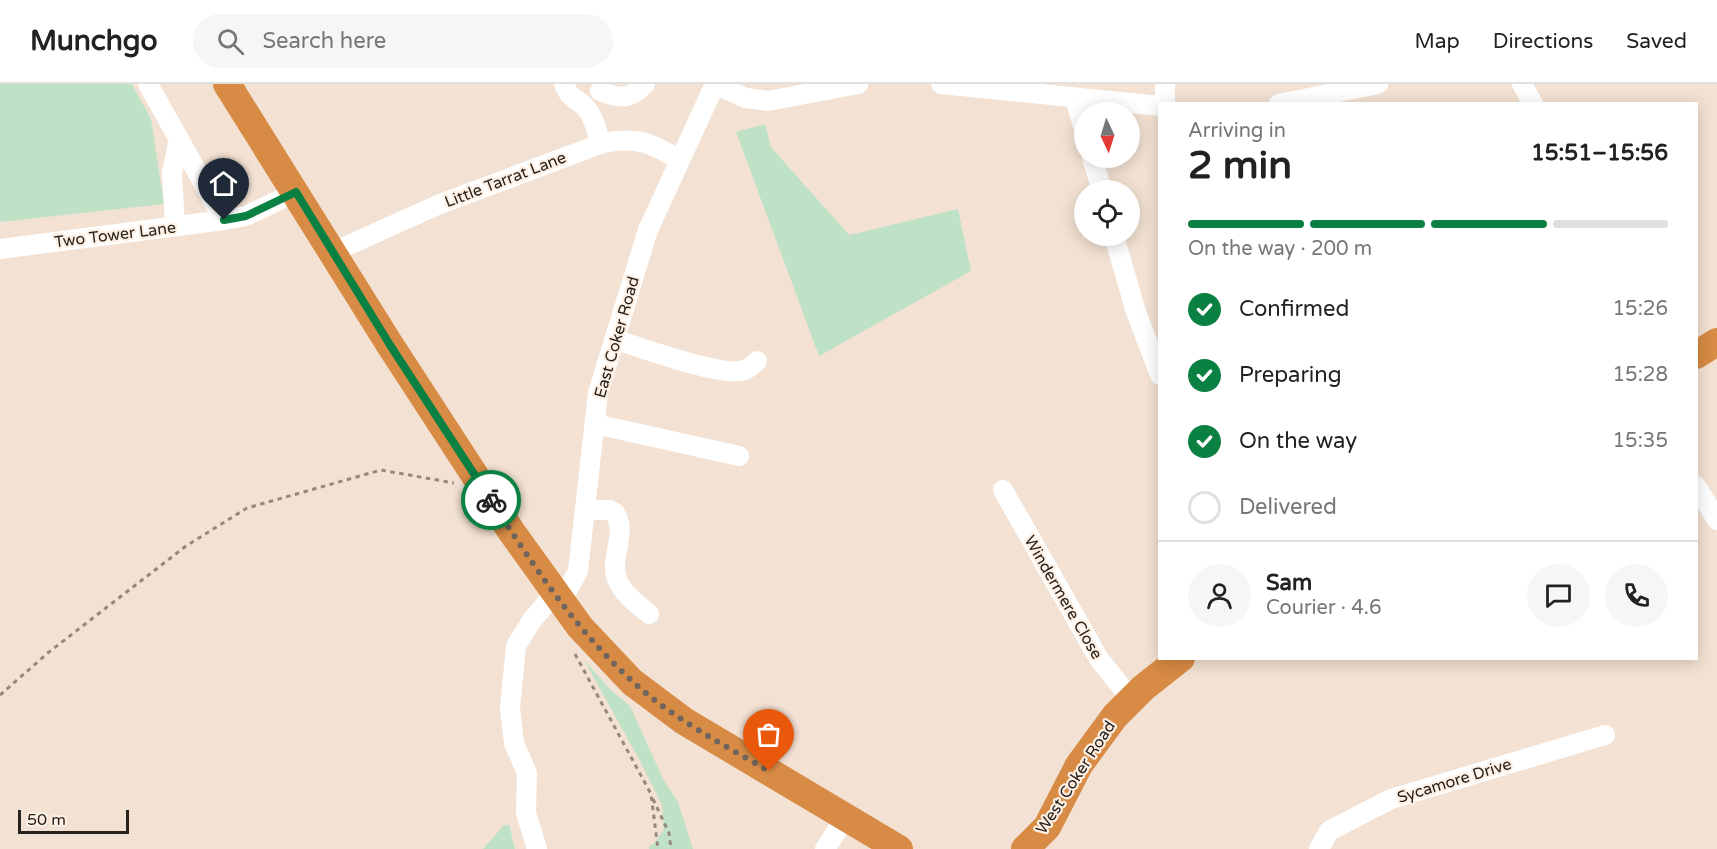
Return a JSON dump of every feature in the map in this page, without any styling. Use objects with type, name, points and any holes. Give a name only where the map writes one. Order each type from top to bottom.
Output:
[{"type":"highway","points":[[227,84],[390,345],[511,531],[558,597],[605,654],[632,682],[684,721],[899,849]]},
{"type":"highway","points":[[1698,354],[1717,342]]},
{"type":"highway","name":"West Coker Road","points":[[1025,849],[1047,826],[1095,740],[1131,699],[1179,660]]},
{"type":"street","points":[[148,84],[224,220]]},
{"type":"street","points":[[564,84],[571,98],[584,105],[590,113],[601,144]]},
{"type":"street","points":[[590,113],[602,87],[620,98],[637,93],[645,84]]},
{"type":"street","points":[[715,84],[746,98],[768,101],[858,84]]},
{"type":"street","name":"East Coker Road","points":[[537,849],[526,813],[527,773],[514,743],[510,708],[516,646],[532,620],[558,597],[578,571],[598,393],[648,230],[715,84]]},
{"type":"street","points":[[941,84],[1158,106]]},
{"type":"street","points":[[1165,84],[1165,102]]},
{"type":"street","points":[[1302,102],[1348,98],[1378,84]]},
{"type":"street","points":[[1521,84],[1532,102]]},
{"type":"street","points":[[1075,98],[1076,102]]},
{"type":"street","points":[[175,226],[172,173],[179,139]]},
{"type":"street","name":"Little Tarrat Lane","points":[[333,252],[440,204],[601,144],[631,139],[648,143],[680,160]]},
{"type":"street","name":"Two Tower Lane","points":[[0,249],[246,216],[296,192]]},
{"type":"street","points":[[1117,246],[1136,312],[1158,370]]},
{"type":"street","points":[[614,339],[662,355],[732,370],[746,370],[757,361]]},
{"type":"street","points":[[595,424],[739,456]]},
{"type":"street","points":[[1698,489],[1717,520]]},
{"type":"street","name":"Windermere Close","points":[[1003,490],[1102,664],[1131,699]]},
{"type":"street","points":[[585,510],[610,510],[615,513],[621,527],[616,577],[627,595],[649,614]]},
{"type":"street","name":"Sycamore Drive","points":[[1319,849],[1329,831],[1391,799],[1605,735]]},
{"type":"street","points":[[825,849],[846,817]]},
{"type":"path","points":[[0,694],[48,652],[186,546],[247,508],[381,470],[461,484]]},
{"type":"path","points":[[574,652],[651,794],[669,833],[671,849]]},
{"type":"path","points":[[651,794],[658,849]]},
{"type":"green space","points":[[0,84],[132,84],[151,119],[164,204],[0,222]]},
{"type":"green space","points":[[765,124],[771,147],[849,235],[958,209],[971,271],[819,356],[736,132]]},
{"type":"green space","points":[[584,660],[611,690],[630,706],[664,781],[678,802],[693,849],[649,849],[663,830],[664,835],[662,805]]},
{"type":"green space","points":[[505,824],[506,826],[509,824],[515,849],[483,849]]},
{"type":"way so far","points":[[491,500],[580,627],[632,682],[684,721],[769,771]]},
{"type":"route","points":[[224,220],[246,216],[296,192],[390,345],[491,500]]}]
